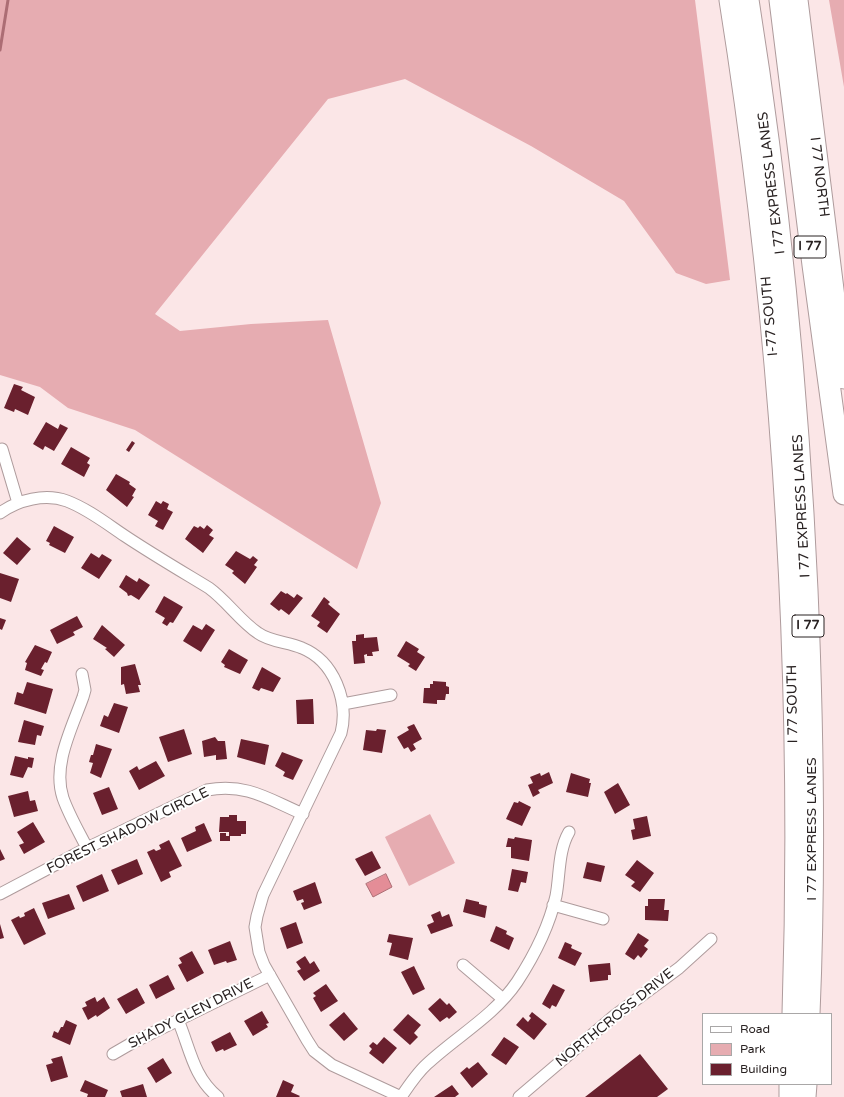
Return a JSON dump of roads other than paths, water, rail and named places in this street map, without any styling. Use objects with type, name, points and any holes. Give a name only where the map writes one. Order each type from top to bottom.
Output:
[{"type":"highway","name":"I-77 SOUTH","points":[[730,0],[753,165],[777,395]]},
{"type":"highway","name":"I 77 EXPRESS LANES","points":[[748,0],[780,239],[795,401],[808,624],[813,856],[809,1013]]},
{"type":"highway","name":"I 77","points":[[780,0],[812,265],[844,494]]},
{"type":"highway","name":"I 77 NORTH","points":[[797,0],[844,378]]},
{"type":"highway","points":[[777,395],[780,239]]},
{"type":"highway","name":"I 77 SOUTH","points":[[777,395],[787,541],[794,702],[795,856],[793,1013]]},
{"type":"highway","points":[[790,1085],[790,1097]]},
{"type":"highway","points":[[805,1097],[806,1085]]},
{"type":"street","points":[[2,449],[18,503]]},
{"type":"street","points":[[0,513],[18,503],[27,500],[53,499],[67,501],[92,515],[208,588],[223,599],[259,634],[304,648],[327,668],[335,679],[343,704],[343,723],[341,733],[263,895],[255,927],[259,952],[270,975],[314,1051],[332,1065],[401,1097],[416,1075],[428,1063],[488,1015],[516,982],[534,953],[553,905],[562,850],[569,832]]},
{"type":"street","points":[[82,674],[85,690],[84,697],[62,758],[60,784],[68,811],[87,848]]},
{"type":"street","points":[[343,704],[392,695]]},
{"type":"street","name":"FOREST SHADOW CIRCLE","points":[[0,894],[87,848],[207,790],[220,788],[244,788],[303,814]]},
{"type":"street","points":[[553,905],[603,919]]},
{"type":"street","name":"NORTHCROSS DRIVE","points":[[519,1097],[614,1016],[678,968],[711,939]]},
{"type":"street","points":[[463,965],[503,999]]},
{"type":"street","name":"SHADY GLEN DRIVE","points":[[114,1054],[132,1043],[270,975]]},
{"type":"street","points":[[178,1020],[187,1041],[195,1069],[203,1081],[218,1097]]},
{"type":"waterway","points":[[0,50],[8,0]]}]
